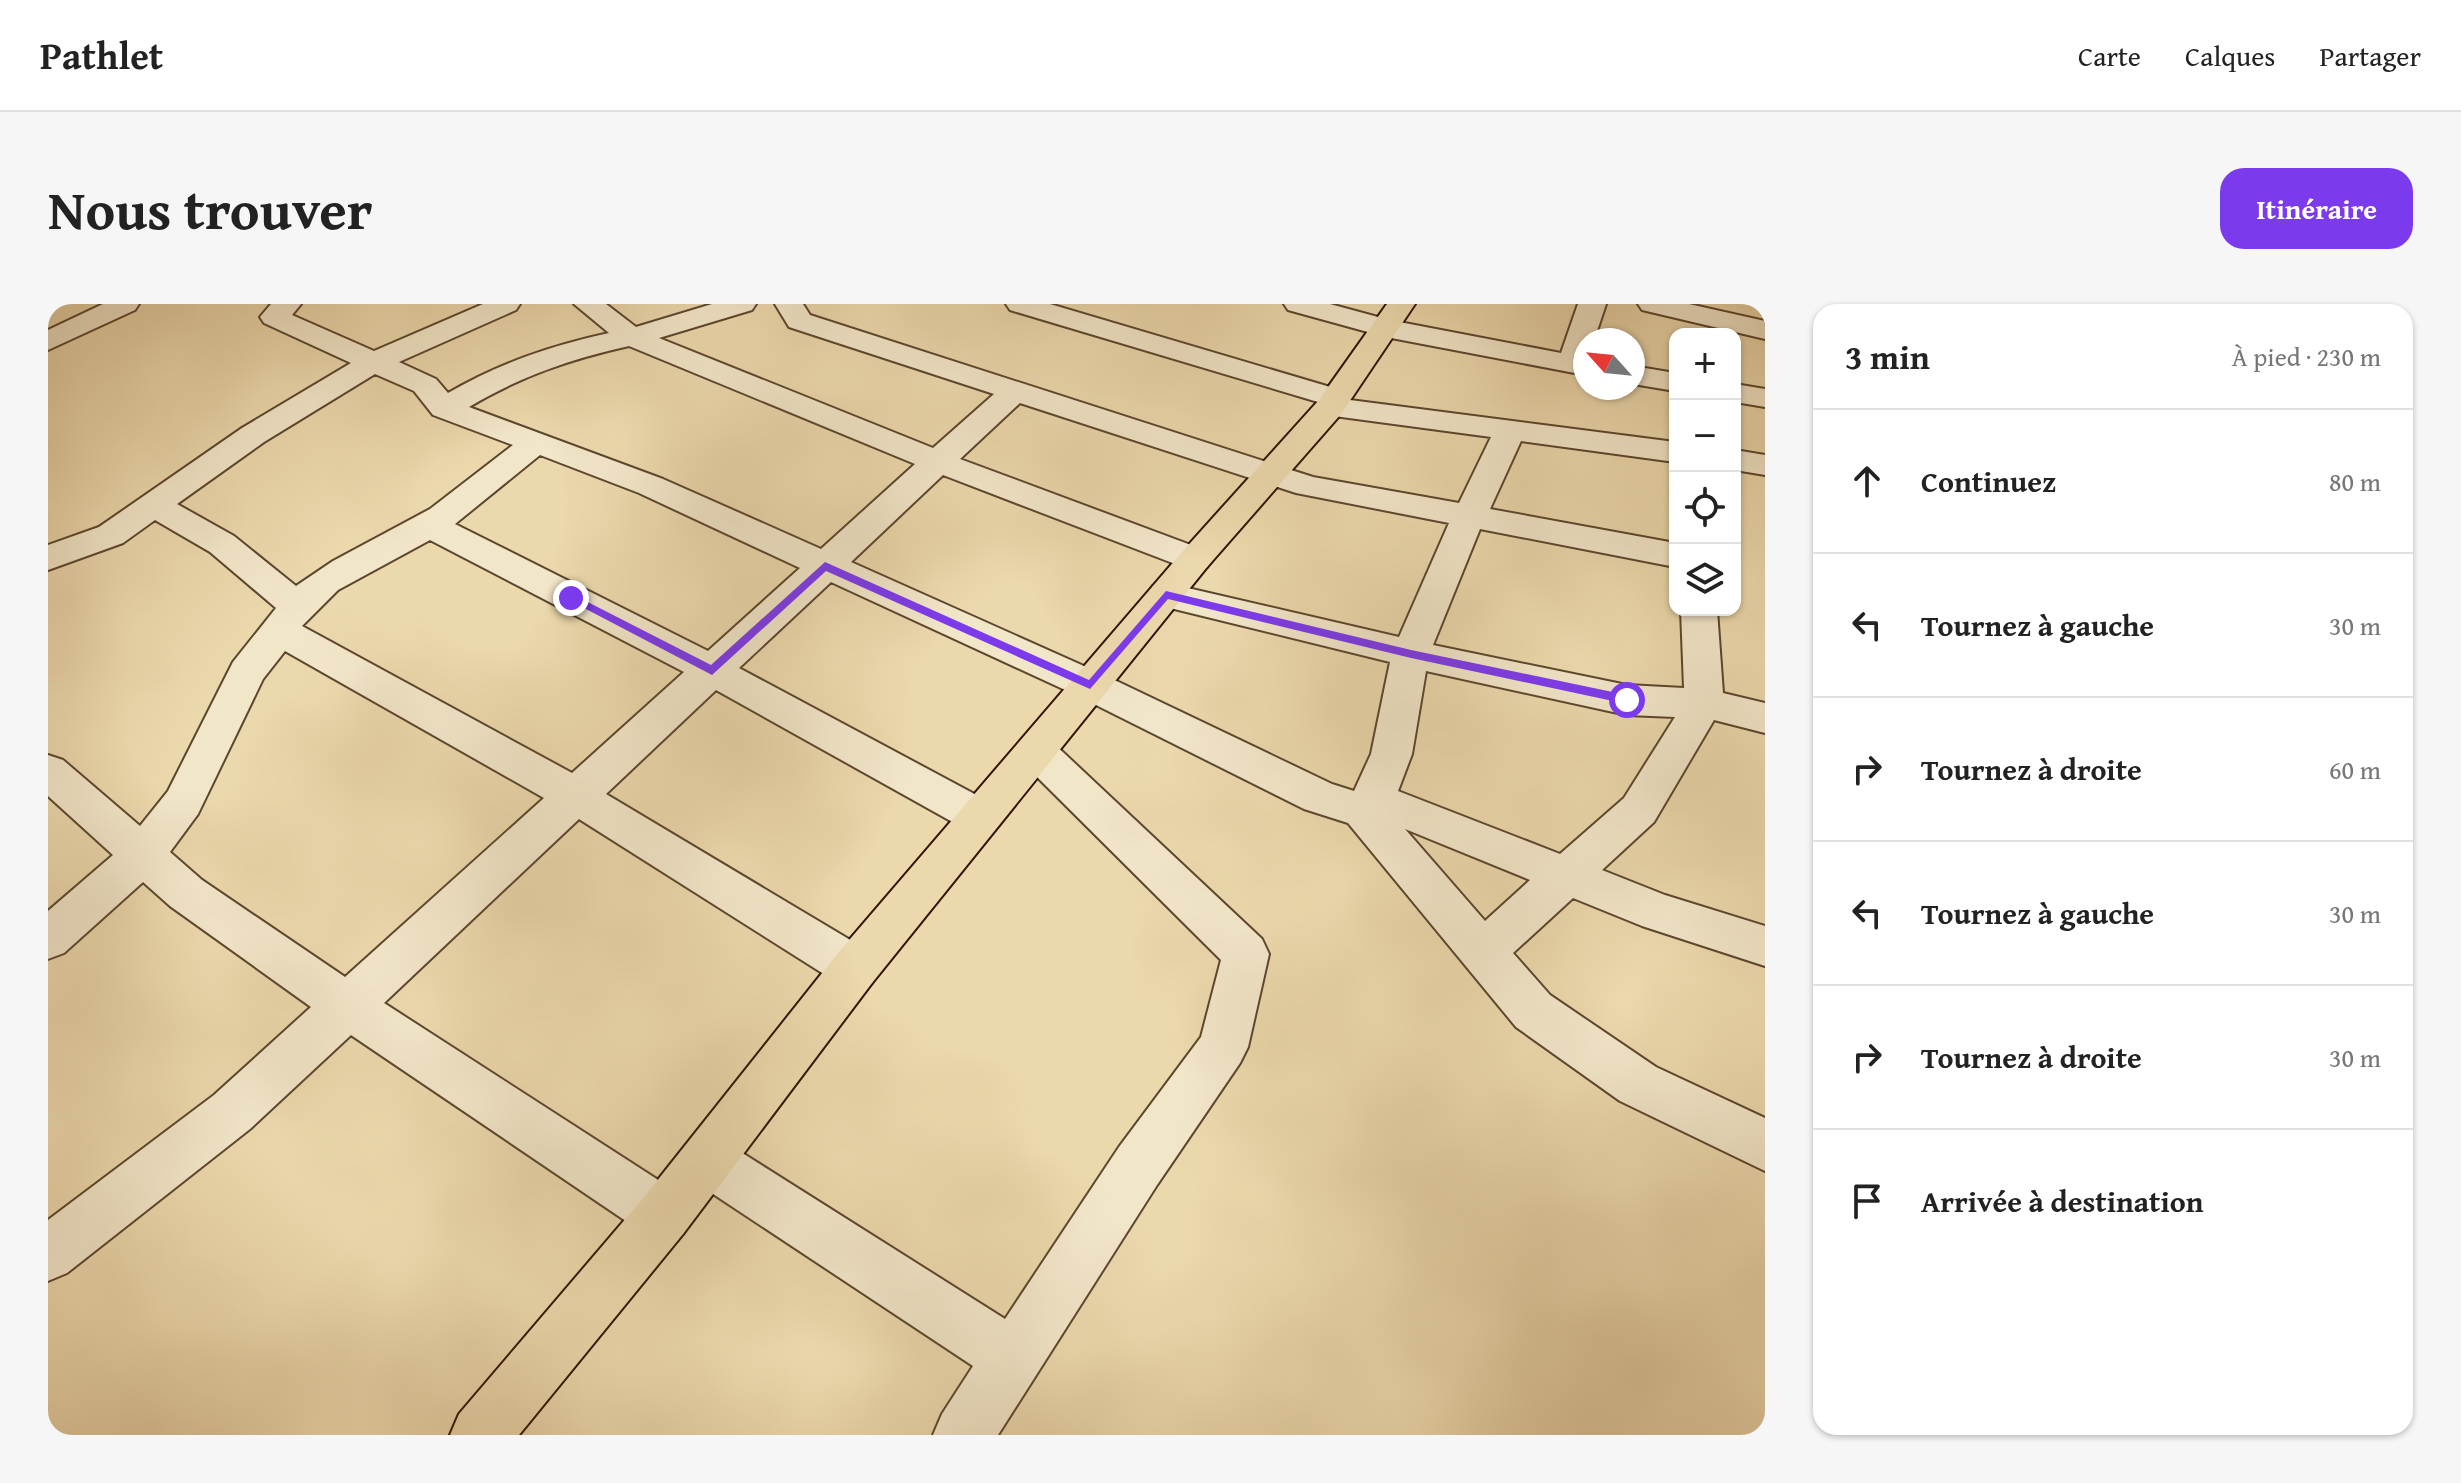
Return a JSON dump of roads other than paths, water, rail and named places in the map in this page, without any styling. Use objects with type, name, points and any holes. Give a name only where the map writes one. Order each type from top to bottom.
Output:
[{"type":"main road","points":[[480,1435],[664,1215],[855,968],[1195,559],[1333,402],[1394,316]]},
{"type":"street","points":[[48,341],[125,304]]},
{"type":"street","points":[[287,304],[274,317],[307,329],[372,363],[425,385],[444,408],[651,486],[1090,685],[1319,797],[1369,805],[1570,875],[1658,912],[1765,946]]},
{"type":"street","points":[[48,558],[111,535],[253,435],[372,363],[506,304]]},
{"type":"street","points":[[588,304],[632,337],[938,462],[1195,559]]},
{"type":"street","points":[[444,408],[501,375],[555,354],[632,337],[742,304]]},
{"type":"street","points":[[789,304],[799,321],[1308,486],[1669,554]]},
{"type":"street","points":[[1020,304],[1333,402],[1669,451]]},
{"type":"street","points":[[1298,304],[1394,316],[1573,364]]},
{"type":"street","points":[[1586,328],[1592,304]]},
{"type":"street","points":[[1652,304],[1759,325]]},
{"type":"street","points":[[1645,377],[1669,381]]},
{"type":"street","points":[[48,1254],[232,1112],[1014,392]]},
{"type":"street","points":[[1741,394],[1765,398]]},
{"type":"street","points":[[1369,805],[1395,754],[1399,706],[1411,654],[1443,570],[1510,430]]},
{"type":"street","points":[[48,939],[143,855],[183,802],[247,672],[288,618],[341,573],[429,525],[535,443]]},
{"type":"street","points":[[1741,461],[1765,465]]},
{"type":"street","points":[[155,506],[222,544],[288,618],[855,968]]},
{"type":"street","points":[[429,525],[712,670],[980,817]]},
{"type":"street","points":[[1166,595],[1411,654],[1627,700],[1704,703],[1765,718]]},
{"type":"street","points":[[1483,951],[1639,810],[1704,703],[1699,616]]},
{"type":"street","points":[[963,1435],[1011,1357],[1223,1047],[1246,954],[1036,751]]},
{"type":"street","points":[[48,771],[186,893],[348,1006],[664,1215]]},
{"type":"street","points":[[1369,805],[1533,1011],[1624,1075],[1765,1145]]},
{"type":"street","points":[[707,1160],[1011,1357]]}]
